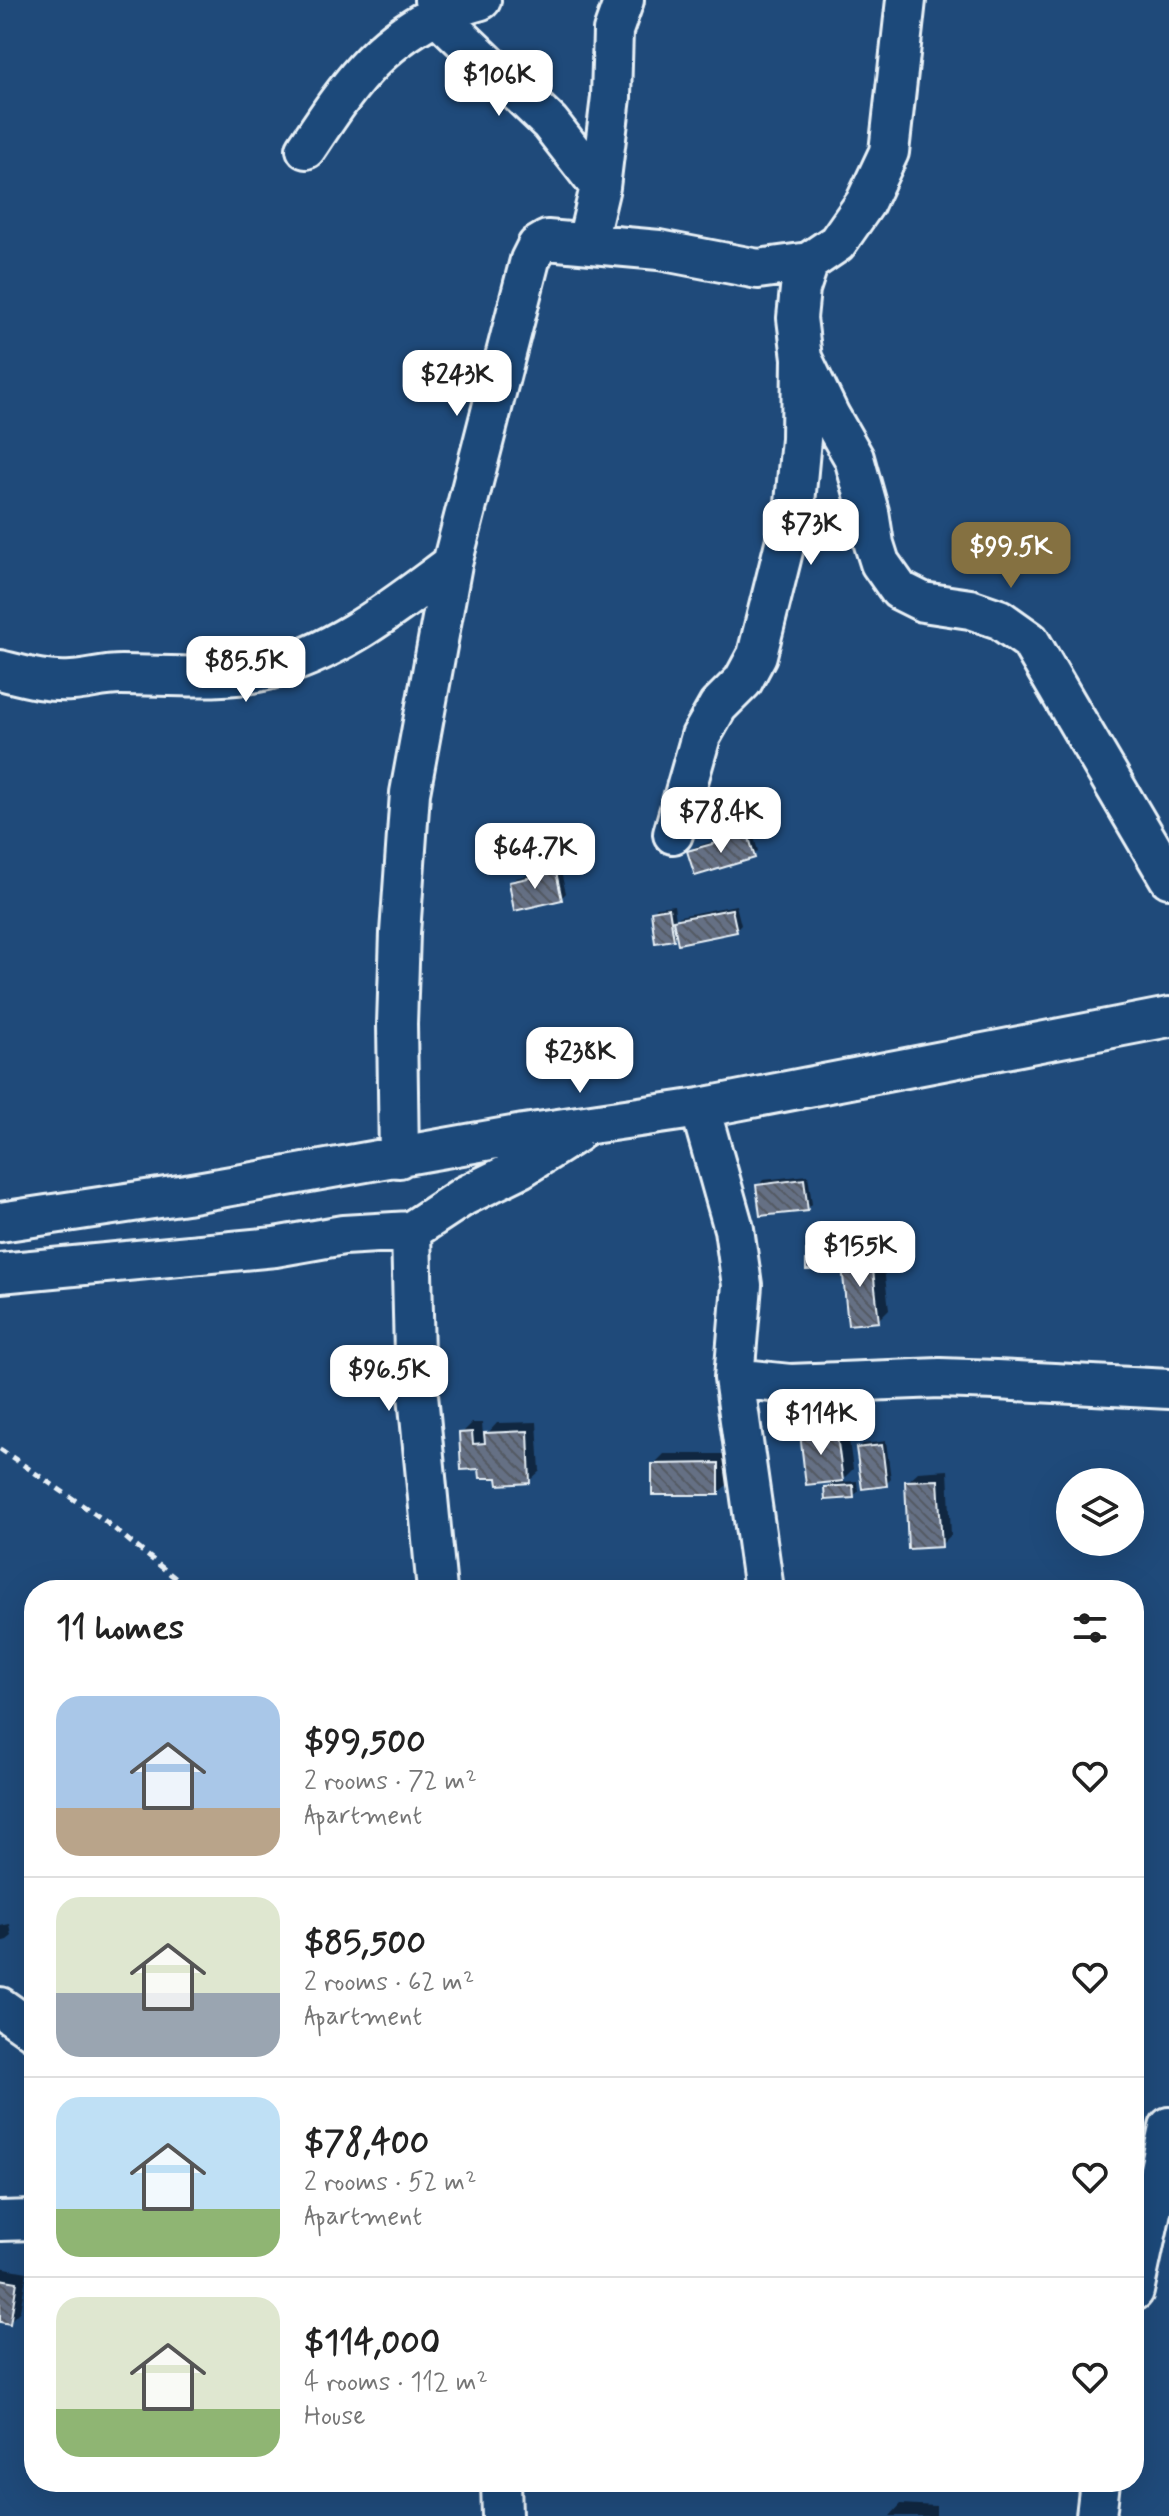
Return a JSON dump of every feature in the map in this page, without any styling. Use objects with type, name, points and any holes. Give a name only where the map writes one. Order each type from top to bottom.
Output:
[{"type":"street","points":[[306,149],[353,79],[390,42],[435,7],[481,0]]},
{"type":"street","points":[[587,242],[600,187],[611,97],[613,31],[624,0]]},
{"type":"street","points":[[399,1158],[397,1024],[410,793],[452,564],[530,260],[537,246],[547,240],[659,250],[758,269],[809,262],[837,243],[865,203],[889,152],[906,0]]},
{"type":"street","points":[[435,7],[550,123],[600,187]]},
{"type":"street","points":[[673,834],[701,736],[718,706],[743,681],[757,655],[795,503],[801,439],[802,358],[797,318],[800,289],[809,262]]},
{"type":"street","points":[[802,358],[854,458],[880,563],[899,590],[923,602],[970,609],[999,619],[1030,641],[1169,878]]},
{"type":"street","points":[[0,670],[35,679],[72,681],[114,675],[181,677],[265,670],[298,660],[336,642],[380,617],[452,564]]},
{"type":"street","points":[[0,1222],[700,1108],[1169,1017]]},
{"type":"street","points":[[700,1108],[734,1229],[742,1285],[734,1378],[763,1580]]},
{"type":"street","points":[[0,1273],[275,1247],[343,1235],[411,1231],[464,1196],[521,1168],[589,1125]]},
{"type":"street","points":[[411,1231],[414,1354],[436,1580]]},
{"type":"street","points":[[734,1378],[790,1384],[982,1379],[1169,1389]]},
{"type":"street","points":[[0,2007],[24,2024]]},
{"type":"street","points":[[1144,2244],[1169,2127]]},
{"type":"street","points":[[0,2221],[24,2220]]},
{"type":"street","points":[[501,2492],[502,2516]]},
{"type":"street","points":[[1096,2516],[1099,2492]]},
{"type":"path","points":[[0,1449],[101,1518],[178,1580]]},
{"type":"building","points":[[748,834],[755,858],[695,876],[687,851]]},
{"type":"building","points":[[556,872],[562,900],[514,911],[509,882]]},
{"type":"building","points":[[669,908],[674,940],[655,943],[651,911]]},
{"type":"building","points":[[732,909],[737,932],[678,944],[673,920]]},
{"type":"building","points":[[804,1179],[808,1211],[760,1216],[756,1185]]},
{"type":"building","points":[[830,1249],[831,1270],[806,1270],[806,1250]]},
{"type":"building","points":[[871,1253],[879,1322],[848,1325],[841,1256]]},
{"type":"building","points":[[836,1428],[843,1481],[806,1485],[800,1433]]},
{"type":"building","points":[[528,1431],[530,1483],[498,1485],[497,1478],[480,1478],[479,1469],[461,1470],[459,1433],[472,1432],[473,1444],[485,1443],[484,1433]]},
{"type":"building","points":[[882,1445],[887,1486],[862,1489],[856,1448]]},
{"type":"building","points":[[719,1463],[719,1495],[652,1495],[652,1464]]},
{"type":"building","points":[[938,1480],[942,1547],[908,1549],[905,1481]]},
{"type":"building","points":[[853,1485],[854,1498],[825,1500],[824,1487]]},
{"type":"building","points":[[0,2279],[17,2282],[10,2324],[0,2322]]}]
